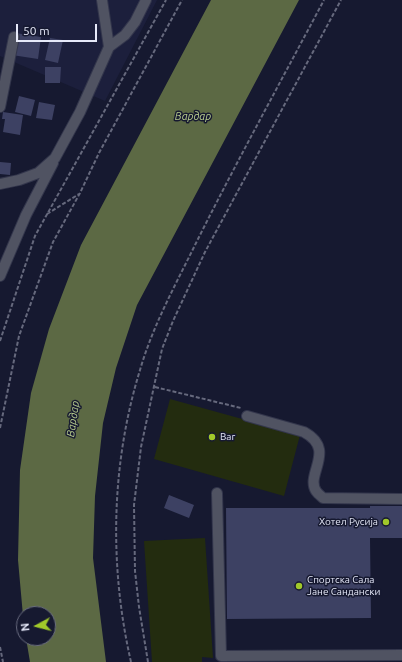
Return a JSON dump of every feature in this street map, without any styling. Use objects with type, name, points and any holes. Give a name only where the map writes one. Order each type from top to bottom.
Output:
[{"type":"street","points":[[102,0],[109,47]]},
{"type":"street","points":[[0,276],[26,215],[80,112],[109,47],[125,35],[135,22],[146,0]]},
{"type":"street","points":[[0,107],[14,37]]},
{"type":"street","points":[[0,184],[19,180],[38,173],[55,159]]},
{"type":"street","points":[[248,416],[304,432],[311,436],[318,447],[319,453],[314,485],[316,491],[323,498],[402,499]]},
{"type":"street","points":[[217,493],[221,659],[283,659],[402,655]]},
{"type":"path","points":[[0,341],[36,236],[166,0]]},
{"type":"path","points":[[0,428],[19,336],[53,242],[80,193],[98,153],[182,0]]},
{"type":"path","points":[[131,662],[122,612],[117,567],[117,499],[121,456],[140,370],[155,327],[226,183],[324,0]]},
{"type":"path","points":[[148,662],[139,607],[135,570],[134,506],[141,447],[162,349],[205,252],[341,0]]},
{"type":"path","points":[[47,215],[80,193]]},
{"type":"path","points":[[155,387],[245,409],[248,416]]},
{"type":"path","points":[[0,647],[4,662]]},
{"type":"shaded area","points":[[0,0],[157,0],[105,101],[0,56]]},
{"type":"shaded area","points":[[170,399],[300,435],[284,496],[154,459]]},
{"type":"shaded area","points":[[205,538],[213,658],[202,657],[202,662],[152,662],[144,541]]},
{"type":"water","name":"Вардар","points":[[211,0],[299,0],[137,305],[116,368],[103,423],[95,496],[93,558],[106,662],[30,662],[27,646],[56,646],[56,606],[22,606],[18,560],[20,470],[31,393],[49,329],[81,245]]},
{"type":"building","points":[[15,33],[41,37],[38,59],[12,55]]},
{"type":"building","points":[[50,38],[63,40],[58,63],[45,60]]},
{"type":"building","points":[[45,67],[61,67],[60,83],[45,83]]},
{"type":"building","points":[[19,96],[35,100],[31,116],[15,112]]},
{"type":"building","points":[[39,102],[55,105],[52,120],[36,118]]},
{"type":"building","points":[[3,112],[23,115],[20,135],[3,132],[5,119],[2,119]]},
{"type":"building","points":[[0,162],[11,163],[10,175],[0,174]]},
{"type":"building","points":[[169,495],[194,505],[189,518],[164,508]]},
{"type":"building","name":"Спортска Сала Јане Сандански","points":[[370,506],[402,506],[402,538],[370,538],[371,618],[227,619],[226,508],[370,508]]},
{"type":"place","name":"Bar","points":[[212,437]]},
{"type":"place","name":"Хотел Русија","points":[[386,522]]},
{"type":"place","name":"Спортска Сала Јане Сандански","points":[[299,586]]}]
